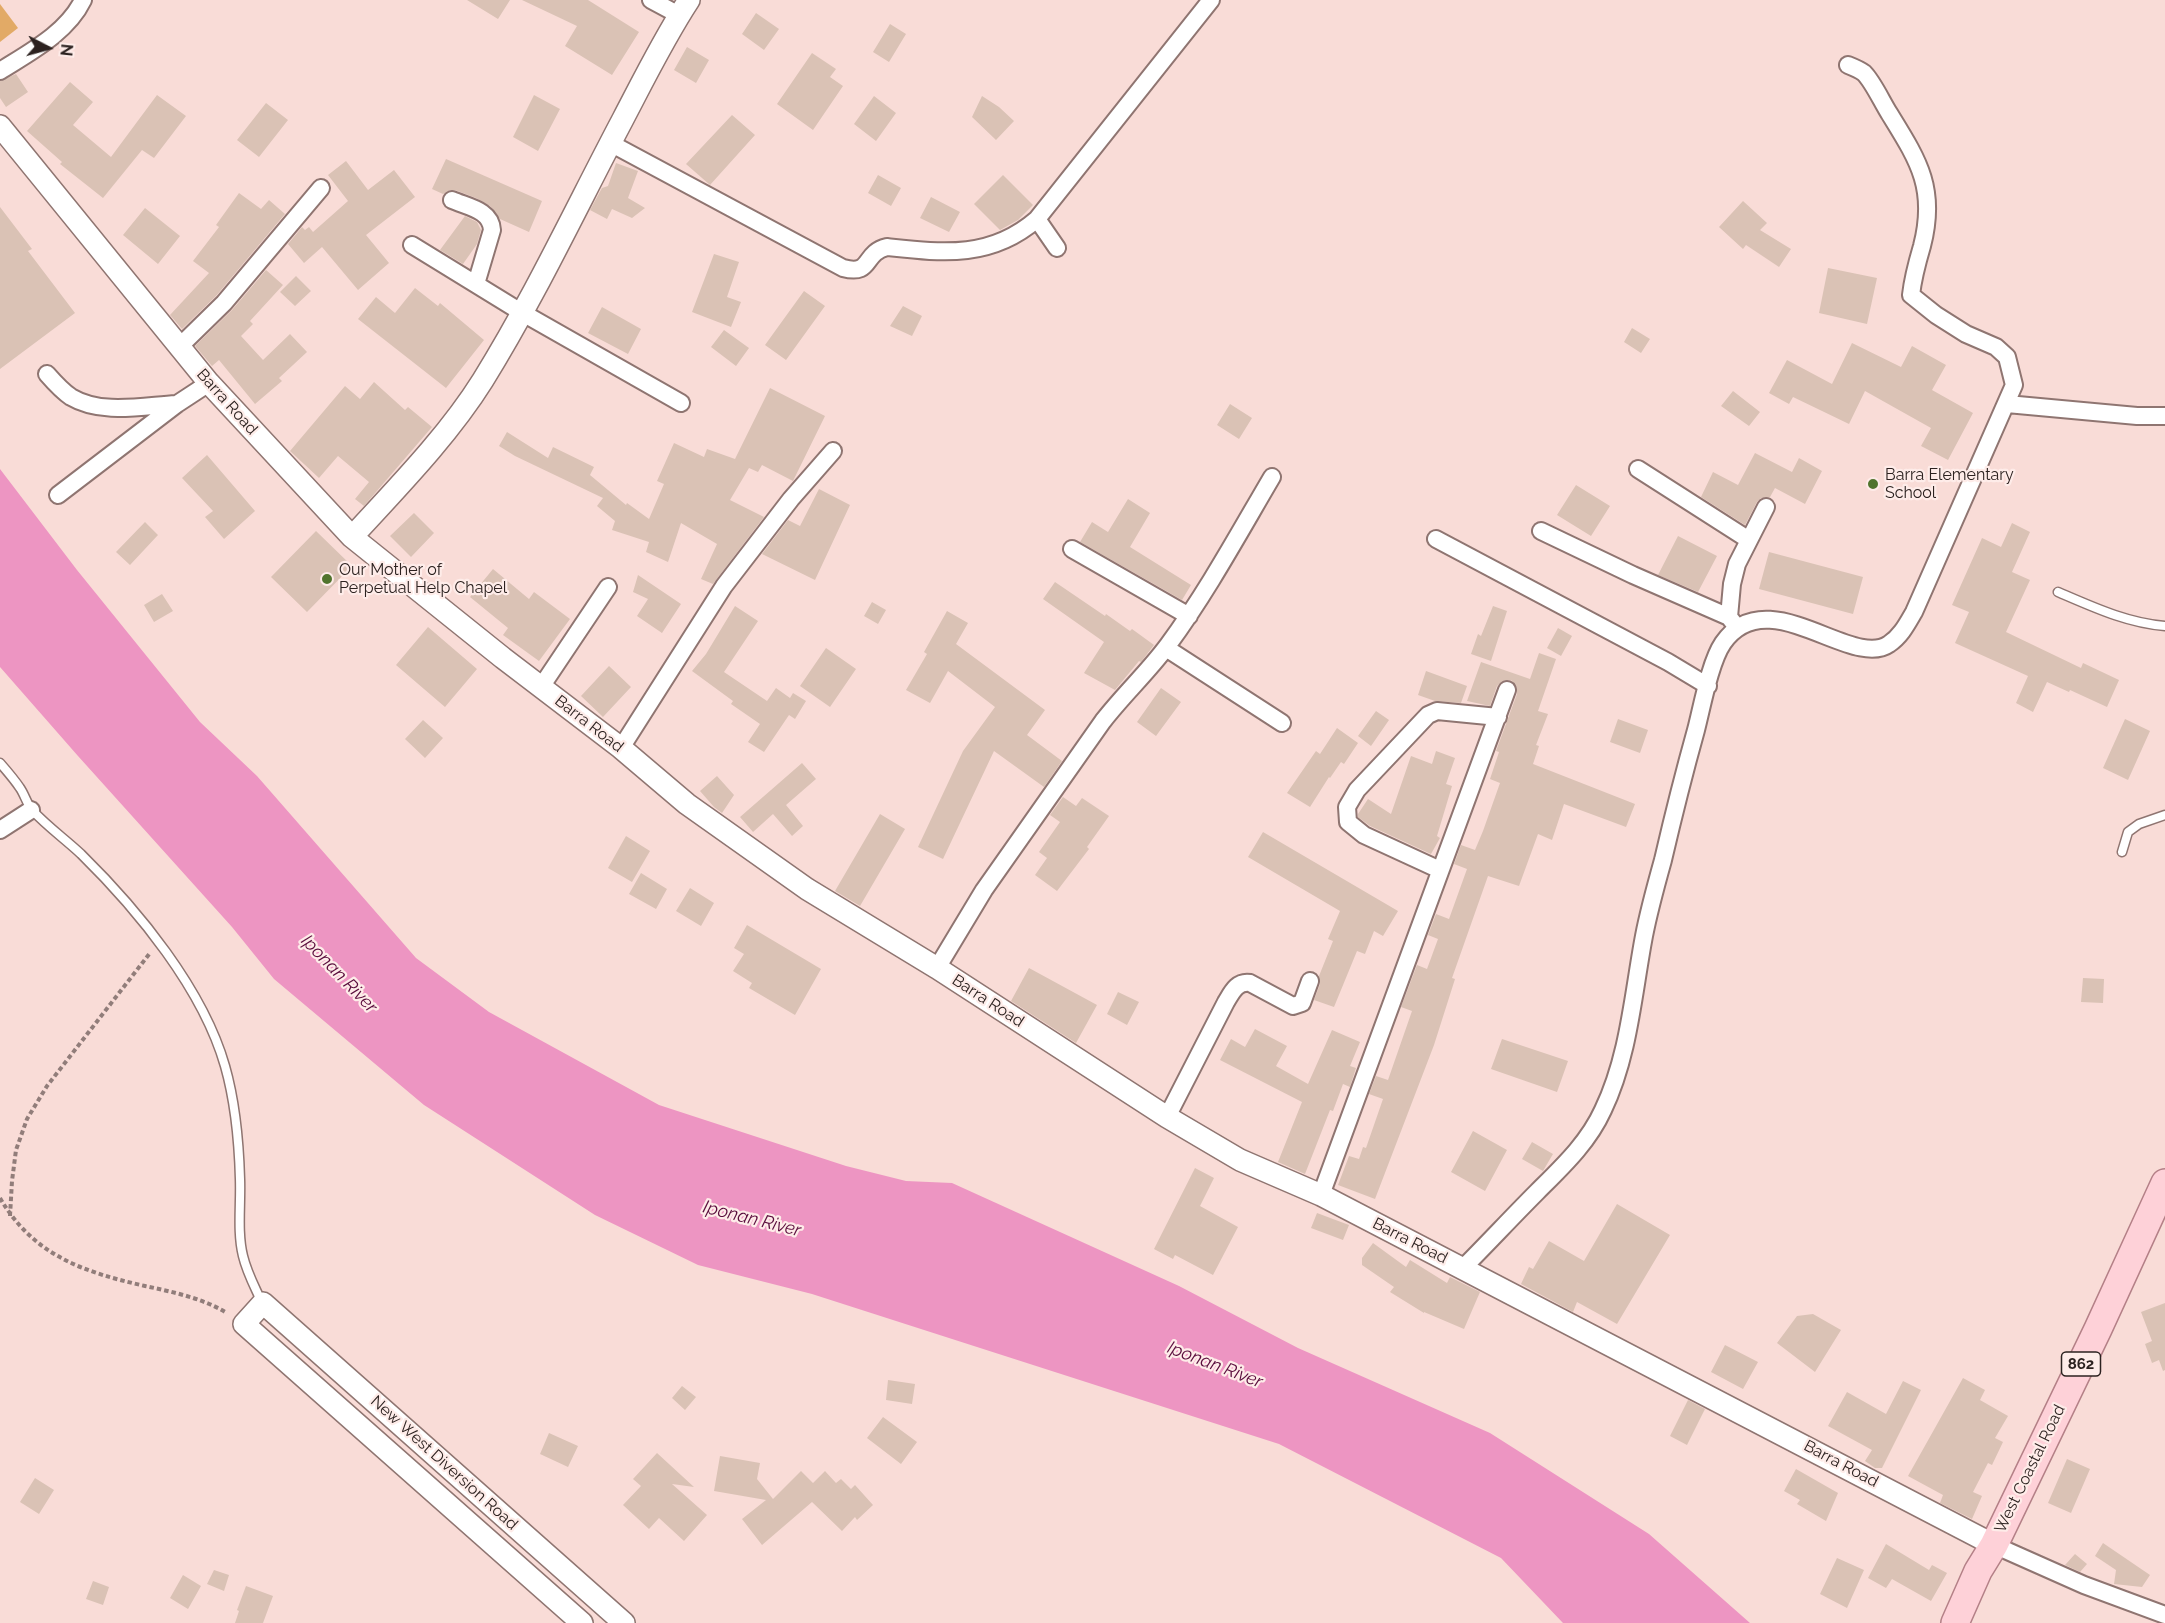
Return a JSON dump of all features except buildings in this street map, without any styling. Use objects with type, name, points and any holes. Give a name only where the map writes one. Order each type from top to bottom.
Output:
[{"type":"main road","name":"West Coastal Road","points":[[1955,1623],[1978,1571],[1994,1545],[2098,1329],[2165,1183]]},
{"type":"street","points":[[352,537],[408,477],[466,404],[483,380],[521,312],[684,8],[651,0]]},
{"type":"street","points":[[610,143],[843,268],[855,271],[862,269],[879,249],[887,247],[937,253],[961,252],[986,247],[1016,234],[1037,219],[1211,0]]},
{"type":"street","points":[[0,70],[44,44],[77,3]]},
{"type":"street","points":[[1541,531],[1733,622],[1788,621],[1846,643],[1871,648],[1887,646],[1903,631],[1914,612],[2014,385],[2007,357],[1996,347],[1966,334],[1936,315],[1911,295],[1914,270],[1927,218],[1927,195],[1923,176],[1914,155],[1864,73],[1848,65]]},
{"type":"street","name":"Barra Road","points":[[0,127],[209,383],[352,537],[621,748],[687,804],[807,890],[937,968],[1167,1117],[1240,1160],[1321,1195],[1994,1545],[2084,1585],[2165,1615]]},
{"type":"street","points":[[179,347],[224,303],[321,188]]},
{"type":"street","points":[[452,200],[487,215],[491,221],[492,230],[476,284]]},
{"type":"street","points":[[1037,219],[1057,248]]},
{"type":"street","points":[[412,245],[521,312],[681,403]]},
{"type":"street","points":[[47,374],[68,395],[85,404],[133,407],[177,404]]},
{"type":"street","points":[[58,495],[177,404],[209,383]]},
{"type":"street","points":[[2007,404],[2137,416],[2165,416]]},
{"type":"street","points":[[621,748],[724,586],[791,499],[833,451]]},
{"type":"street","points":[[1638,469],[1749,540]]},
{"type":"street","points":[[937,968],[984,890],[1103,722],[1120,699],[1143,677],[1189,616],[1272,477]]},
{"type":"street","points":[[1463,1268],[1572,1156],[1592,1132],[1604,1108],[1621,1061],[1635,998],[1644,936],[1708,686],[1722,645],[1733,622],[1732,584],[1737,564],[1766,507]]},
{"type":"street","points":[[1436,538],[1668,662],[1708,686]]},
{"type":"street","points":[[1072,549],[1189,616]]},
{"type":"street","points":[[541,687],[608,587]]},
{"type":"street","points":[[1166,648],[1282,723]]},
{"type":"street","points":[[1321,1195],[1506,690]]},
{"type":"street","points":[[1440,870],[1364,835],[1348,822],[1347,807],[1357,790],[1428,715],[1437,711],[1498,717]]},
{"type":"street","points":[[0,830],[31,810]]},
{"type":"street","points":[[1167,1117],[1226,1002],[1238,985],[1245,982],[1250,983],[1293,1006],[1302,1003],[1310,981]]},
{"type":"street","points":[[244,1324],[263,1303]]},
{"type":"street","name":"New West Diversion Road","points":[[263,1303],[624,1623]]},
{"type":"street","name":"New West Diversion Road","points":[[244,1324],[582,1623]]},
{"type":"lane","points":[[2058,592],[2120,618],[2146,625],[2165,626]]},
{"type":"lane","points":[[0,763],[21,789],[31,810],[88,861],[158,942],[188,985],[212,1027],[226,1068],[235,1119],[243,1255],[249,1275],[263,1303]]},
{"type":"lane","points":[[2122,852],[2128,832],[2139,824],[2165,815]]},
{"type":"path","points":[[10,1216],[16,1150],[27,1119],[47,1086],[158,942]]},
{"type":"path","points":[[0,1198],[10,1216],[32,1239],[55,1255],[94,1272],[196,1298],[219,1308],[244,1324]]},
{"type":"shaded area","points":[[0,4],[18,28],[0,42]]},
{"type":"water","name":"Iponan River","points":[[0,469],[77,570],[200,722],[257,776],[416,958],[489,1012],[659,1105],[846,1166],[906,1181],[952,1183],[1179,1286],[1298,1348],[1490,1433],[1649,1534],[1750,1623],[1563,1623],[1501,1558],[1279,1444],[812,1294],[698,1265],[595,1215],[424,1105],[274,979],[232,927],[0,667]]},
{"type":"place","name":"Barra Elementary School","points":[[1873,484]]},
{"type":"place","name":"Our Mother of Perpetual Help Chapel","points":[[327,579]]}]
